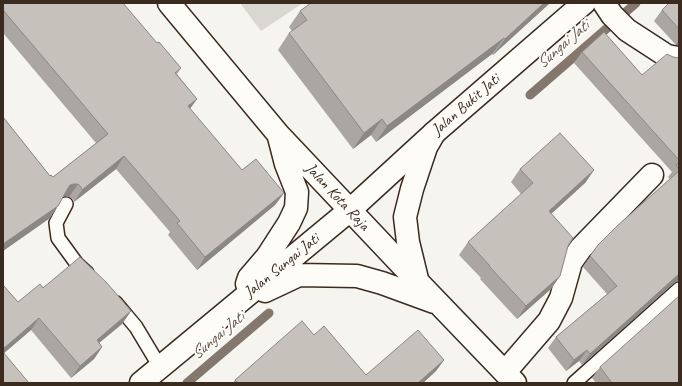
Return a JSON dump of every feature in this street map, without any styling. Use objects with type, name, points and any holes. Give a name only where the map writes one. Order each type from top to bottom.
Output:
[{"type":"main road","name":"Jalan Kota Raja","points":[[169,3],[278,134],[510,377]]},
{"type":"main road","name":"Jalan Bukit Jati","points":[[350,210],[434,133],[584,3]]},
{"type":"main road","points":[[614,16],[667,56],[679,58]]},
{"type":"main road","points":[[418,282],[408,242],[405,217],[412,189],[426,147],[434,133]]},
{"type":"main road","points":[[239,302],[250,278],[267,257],[289,223],[296,208],[297,192],[286,164],[278,134]]},
{"type":"main road","points":[[510,377],[549,321],[560,298],[571,262],[581,248],[652,175]]},
{"type":"main road","name":"Jalan Sungai Jati","points":[[141,383],[350,210]]},
{"type":"main road","points":[[222,315],[264,291],[299,275],[358,276],[382,283],[439,304]]},
{"type":"lane","points":[[66,204],[56,223],[58,238],[77,264],[94,279]]},
{"type":"lane","points":[[574,383],[679,289]]},
{"type":"lane","points":[[109,295],[136,327],[160,367]]},
{"type":"shaded area","points":[[240,3],[303,3],[261,31]]},
{"type":"building","points":[[3,3],[123,3],[157,43],[159,42],[181,68],[175,73],[197,99],[188,106],[242,170],[256,159],[284,193],[205,257],[177,223],[180,221],[124,156],[82,190],[78,184],[70,185],[58,206],[3,244],[3,117],[50,176],[51,175],[53,177],[108,134],[3,10]]},
{"type":"building","points":[[311,3],[544,3],[505,39],[504,38],[387,126],[382,119],[364,133],[289,33],[307,20],[300,11]]},
{"type":"building","points":[[669,3],[679,3],[679,29],[662,10]]},
{"type":"building","points":[[604,32],[642,75],[667,54],[679,58],[679,160],[582,52]]},
{"type":"building","points":[[560,133],[594,170],[549,211],[573,238],[568,246],[560,276],[526,306],[468,242],[533,183],[520,169]]},
{"type":"building","points":[[679,171],[679,274],[590,354],[587,350],[574,360],[556,337],[617,286],[590,256],[598,245],[617,226]]},
{"type":"building","points":[[80,257],[107,283],[131,311],[97,340],[102,347],[80,366],[39,318],[3,349],[3,285],[18,302],[40,284],[43,288]]},
{"type":"building","points":[[679,296],[679,383],[612,383],[600,367]]},
{"type":"building","points":[[302,321],[314,335],[324,326],[366,375],[418,330],[444,360],[418,383],[238,383],[235,380]]},
{"type":"building","points":[[3,352],[29,383],[3,383]]},
{"type":"waterway","name":"Sungai Jati","points":[[530,95],[636,3]]},
{"type":"waterway","name":"Sungai Jati","points":[[187,383],[269,313]]}]
